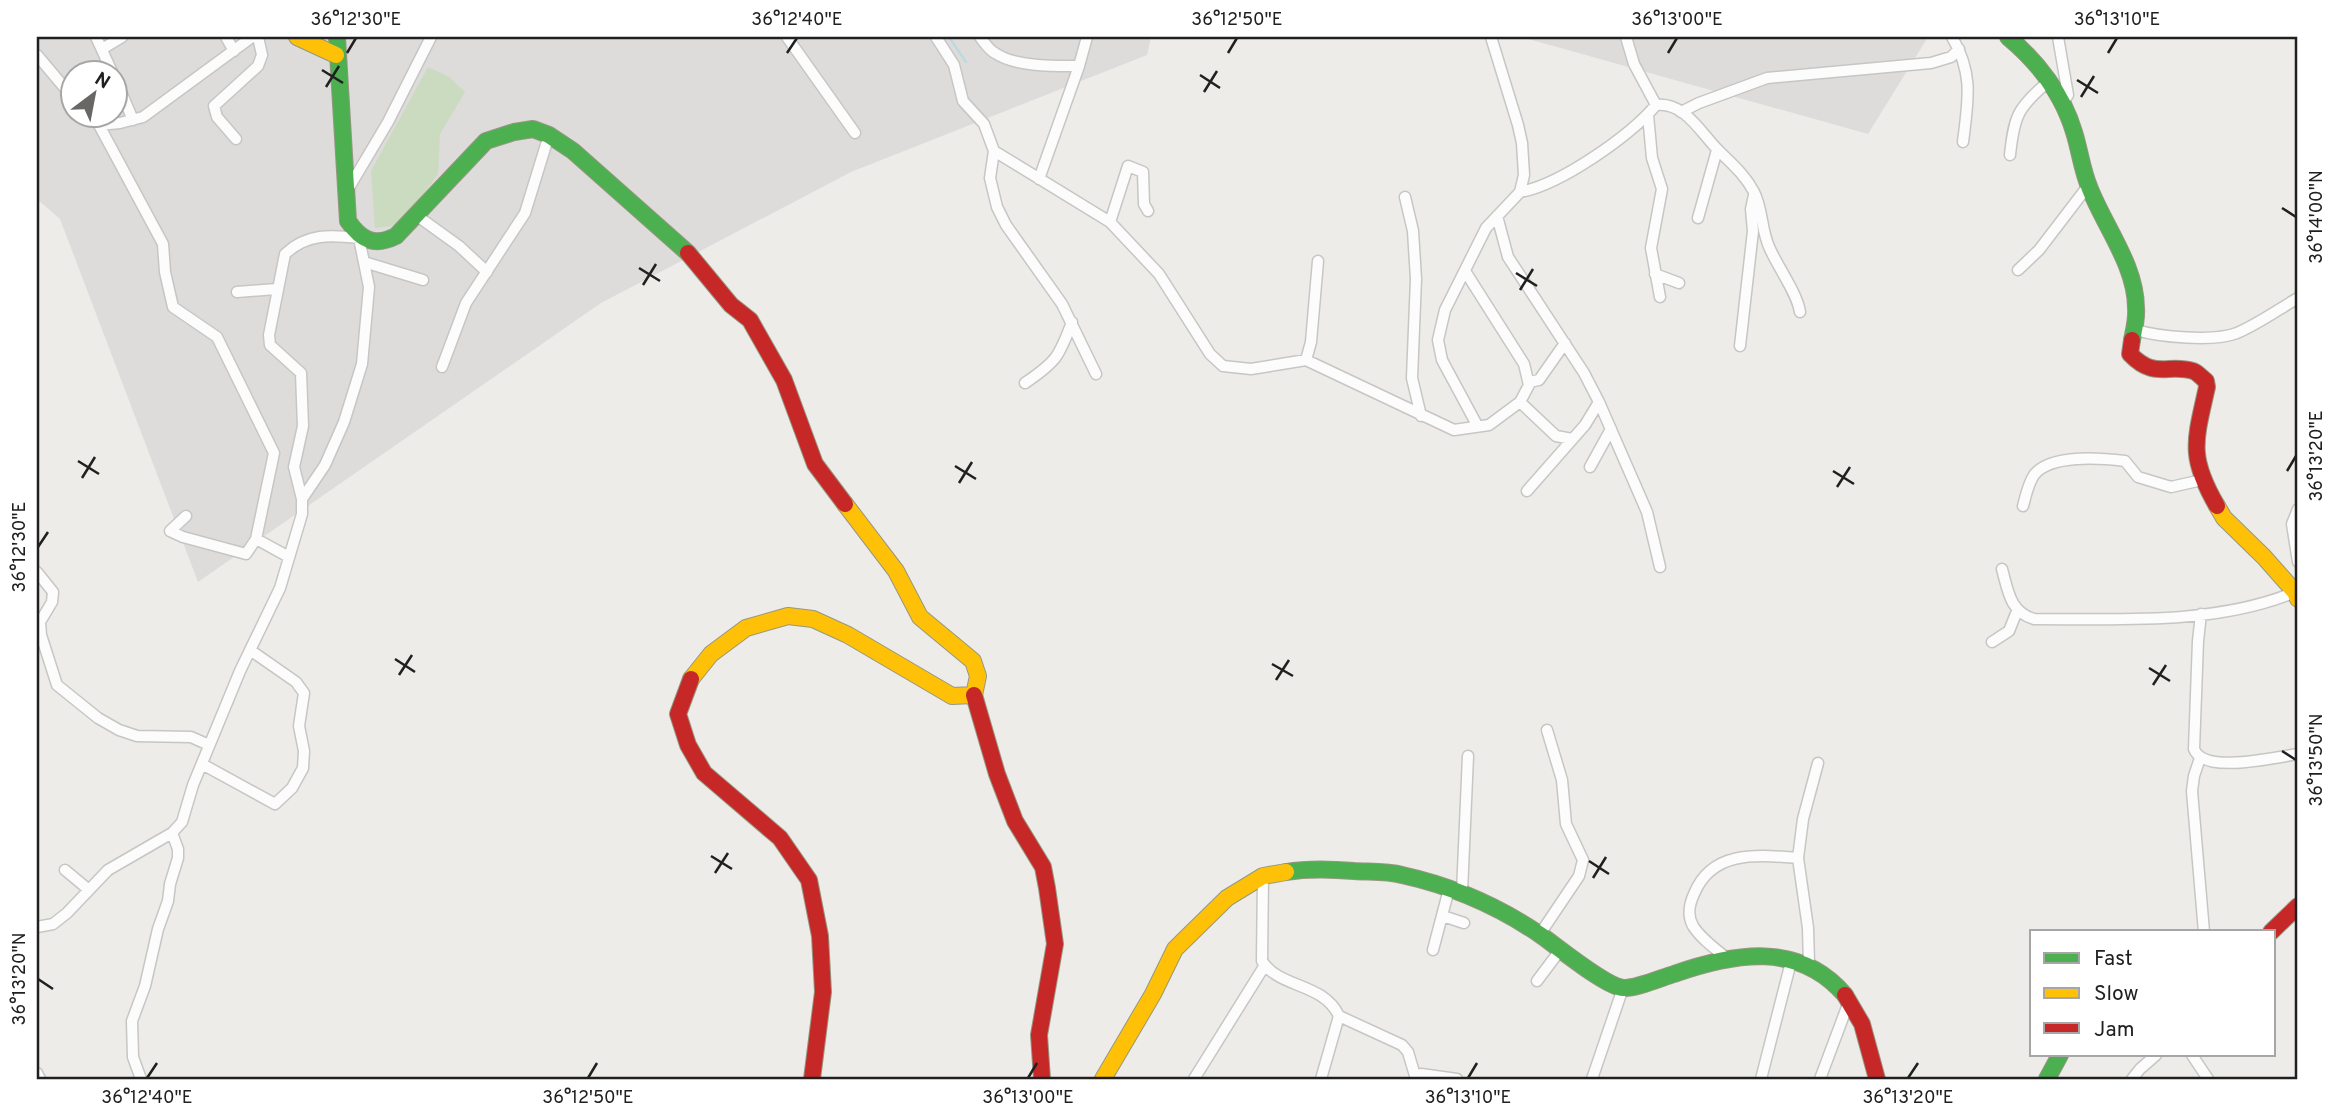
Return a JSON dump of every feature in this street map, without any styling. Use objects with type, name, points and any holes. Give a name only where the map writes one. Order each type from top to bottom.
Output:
[{"type":"street","points":[[96,37],[107,60]]},
{"type":"street","points":[[102,49],[122,37]]},
{"type":"street","points":[[226,37],[234,51]]},
{"type":"street","points":[[130,120],[143,117],[252,37]]},
{"type":"street","points":[[236,139],[217,117],[214,106],[258,66],[262,55],[258,37]]},
{"type":"street","points":[[297,37],[336,55]]},
{"type":"street","points":[[302,499],[325,465],[344,422],[362,364],[369,287],[359,238],[348,221],[337,37]]},
{"type":"street","points":[[347,191],[388,122],[431,37]]},
{"type":"street","points":[[787,37],[855,133]]},
{"type":"street","points":[[936,37],[954,65],[963,101],[984,124],[994,152],[990,178],[997,207],[1006,225],[1062,304],[1096,374]]},
{"type":"street","points":[[980,37],[994,53],[1007,59],[1055,66],[1079,66]]},
{"type":"street","points":[[1039,179],[1087,37]]},
{"type":"street","points":[[1477,425],[1442,360],[1438,340],[1445,310],[1486,228],[1520,192],[1524,176],[1522,144],[1491,37]]},
{"type":"street","points":[[1626,37],[1634,64],[1656,105]]},
{"type":"street","points":[[1952,37],[1964,61],[1969,89],[1963,142]]},
{"type":"street","points":[[2002,569],[2011,602],[2017,611],[2034,619],[2146,618],[2201,614],[2297,595],[2264,557],[2224,518],[2202,480],[2197,461],[2196,438],[2206,381],[2194,371],[2145,368],[2130,354],[2130,344],[2136,330],[2135,296],[2125,266],[2088,186],[2071,123],[2048,82],[2026,52],[2008,37]]},
{"type":"street","points":[[2058,37],[2068,95],[2062,104]]},
{"type":"street","points":[[1681,112],[1767,78],[1931,63],[1951,57],[1959,49]]},
{"type":"street","points":[[37,55],[60,82]]},
{"type":"street","points":[[2010,155],[2013,126],[2021,108],[2048,82]]},
{"type":"street","points":[[1520,192],[1535,190],[1563,176],[1648,116],[1656,105],[1664,104],[1681,112],[1700,128],[1717,150],[1734,163],[1754,192],[1766,242],[1788,287],[1798,300],[1800,312]]},
{"type":"street","points":[[130,113],[133,120]]},
{"type":"street","points":[[1648,116],[1652,158],[1662,189],[1651,248],[1660,296]]},
{"type":"street","points":[[37,927],[53,924],[108,870],[172,834],[182,822],[209,745],[280,588],[302,513],[302,499],[294,467],[304,408],[301,373],[270,345],[276,289],[285,254],[293,246],[322,234],[386,242],[396,236],[486,141],[533,129],[549,135],[573,151],[656,223],[695,259],[731,305],[750,320],[784,380],[815,464],[896,572],[920,617],[973,661],[978,676],[974,695],[998,774],[1015,821],[1043,867],[1047,888],[1055,944],[1040,1035],[1042,1079]]},
{"type":"street","points":[[102,130],[163,244],[165,272],[173,307],[216,337],[274,453],[294,467]]},
{"type":"street","points":[[442,367],[466,303],[525,213],[549,135]]},
{"type":"street","points":[[1698,218],[1717,150]]},
{"type":"street","points":[[994,152],[1110,222],[1159,274],[1210,354],[1223,366],[1251,369],[1306,360],[1454,430],[1489,425],[1520,401],[1529,382],[1524,364],[1465,271]]},
{"type":"street","points":[[1110,222],[1128,166],[1143,172],[1144,204],[1148,211]]},
{"type":"street","points":[[2018,270],[2039,250],[2088,186]]},
{"type":"street","points":[[1740,346],[1753,231],[1751,209],[1754,192]]},
{"type":"street","points":[[1405,197],[1413,231],[1416,279],[1412,378],[1421,415]]},
{"type":"street","points":[[416,215],[459,246],[487,272]]},
{"type":"street","points":[[1497,216],[1508,257],[1600,402],[1647,512],[1660,567]]},
{"type":"street","points":[[1306,360],[1311,342],[1318,261]]},
{"type":"street","points":[[364,262],[423,280]]},
{"type":"street","points":[[1655,274],[1679,283]]},
{"type":"street","points":[[237,292],[276,289]]},
{"type":"street","points":[[2136,330],[2169,337],[2221,337],[2237,333],[2298,298]]},
{"type":"street","points":[[1025,383],[1047,369],[1058,357],[1072,322]]},
{"type":"street","points":[[1529,382],[1539,380],[1565,343]]},
{"type":"street","points":[[1520,401],[1556,436],[1572,439]]},
{"type":"street","points":[[1527,491],[1600,402]]},
{"type":"street","points":[[1590,467],[1611,429]]},
{"type":"street","points":[[186,516],[170,531],[246,554],[256,538],[274,453]]},
{"type":"street","points":[[2023,506],[2027,488],[2038,471],[2085,457],[2125,461],[2138,477],[2171,487],[2202,480]]},
{"type":"street","points":[[2298,509],[2292,524],[2298,562]]},
{"type":"street","points":[[256,538],[289,557]]},
{"type":"street","points":[[37,572],[53,592],[52,602],[40,622],[41,635],[57,685],[98,719],[119,730],[137,736],[191,737],[209,745]]},
{"type":"street","points":[[1992,642],[2009,631],[2017,611]]},
{"type":"street","points":[[2201,614],[2194,749],[2196,756],[2204,761],[2226,764],[2298,754]]},
{"type":"street","points":[[812,1079],[823,992],[820,936],[809,880],[780,838],[704,773],[688,745],[678,714],[689,682],[711,654],[746,628],[788,616],[813,619],[848,635],[952,696],[974,695]]},
{"type":"street","points":[[202,764],[275,804],[292,788],[303,768],[304,751],[299,726],[304,693],[296,682],[250,650]]},
{"type":"street","points":[[1540,934],[1579,876],[1583,860],[1566,824],[1562,780],[1547,730]]},
{"type":"street","points":[[1433,950],[1443,916],[1456,891],[1468,756]]},
{"type":"street","points":[[2200,758],[2192,791],[2204,930]]},
{"type":"street","points":[[1809,964],[1808,928],[1798,858],[1802,818],[1818,763]]},
{"type":"street","points":[[141,1079],[133,1057],[132,1020],[145,986],[158,929],[169,901],[170,884],[178,858],[172,834]]},
{"type":"street","points":[[1729,960],[1701,935],[1690,916],[1689,905],[1700,882],[1727,859],[1753,855],[1798,858]]},
{"type":"street","points":[[1102,1079],[1153,994],[1175,949],[1227,898],[1263,876],[1311,868],[1400,874],[1456,891],[1500,910],[1540,934],[1608,982],[1623,988],[1717,961],[1766,956],[1792,958],[1809,964],[1824,973],[1850,999],[1859,1017],[1877,1079]]},
{"type":"street","points":[[65,870],[89,890]]},
{"type":"street","points":[[1263,876],[1260,956],[1274,973],[1324,997],[1335,1007],[1339,1016],[1321,1079]]},
{"type":"street","points":[[2273,930],[2298,906]]},
{"type":"street","points":[[1443,916],[1464,923]]},
{"type":"street","points":[[1536,981],[1561,949]]},
{"type":"street","points":[[1761,1079],[1792,958]]},
{"type":"street","points":[[1194,1079],[1265,965]]},
{"type":"street","points":[[1592,1079],[1623,988]]},
{"type":"street","points":[[1820,1079],[1850,999]]},
{"type":"street","points":[[1339,1016],[1402,1045],[1408,1052],[1415,1079],[1421,1074],[1457,1079]]},
{"type":"street","points":[[2047,1079],[2059,1056]]},
{"type":"street","points":[[2132,1079],[2155,1056]]},
{"type":"street","points":[[2193,1056],[2208,1079]]},
{"type":"street","points":[[37,1073],[40,1079]]},
{"type":"shaded area","points":[[37,37],[1151,37],[1147,55],[851,172],[601,303],[198,582],[60,219],[37,199]]},
{"type":"shaded area","points":[[1521,37],[1928,37],[1868,134]]},
{"type":"green space","points":[[428,67],[449,77],[465,92],[440,134],[438,174],[414,207],[392,226],[375,228],[371,171]]},
{"type":"waterway","points":[[949,37],[966,62]]},
{"type":"traffic: fast","points":[[337,37],[348,221],[363,237],[381,241],[396,236],[486,141],[533,129],[549,135],[573,151],[688,253]]},
{"type":"traffic: fast","points":[[2008,37],[2048,80],[2069,118],[2087,182],[2131,277],[2136,312],[2132,340]]},
{"type":"traffic: fast","points":[[1286,872],[1320,869],[1384,872],[1439,885],[1509,916],[1594,974],[1623,988],[1720,961],[1765,956],[1807,966],[1827,978],[1845,995]]},
{"type":"traffic: fast","points":[[2047,1079],[2059,1056]]},
{"type":"traffic: slow","points":[[297,37],[336,55]]},
{"type":"traffic: slow","points":[[691,679],[711,654],[746,628],[788,616],[813,619],[848,635],[952,696],[974,695],[978,676],[973,661],[920,617],[896,571],[845,504]]},
{"type":"traffic: slow","points":[[2217,506],[2224,518],[2264,557],[2298,599]]},
{"type":"traffic: slow","points":[[1103,1079],[1153,994],[1175,949],[1227,898],[1263,876],[1286,872]]},
{"type":"traffic: jam","points":[[688,253],[731,305],[750,320],[784,380],[815,464],[845,504]]},
{"type":"traffic: jam","points":[[2132,340],[2130,354],[2139,362],[2154,369],[2193,371],[2206,381],[2197,435],[2198,461],[2217,506]]},
{"type":"traffic: jam","points":[[691,679],[678,714],[688,745],[704,773],[780,838],[809,880],[820,936],[823,992],[812,1079]]},
{"type":"traffic: jam","points":[[974,695],[997,774],[1015,821],[1043,867],[1047,888],[1055,944],[1039,1035],[1042,1079]]},
{"type":"traffic: jam","points":[[2273,930],[2298,906]]},
{"type":"traffic: jam","points":[[1845,995],[1862,1024],[1877,1079]]}]
